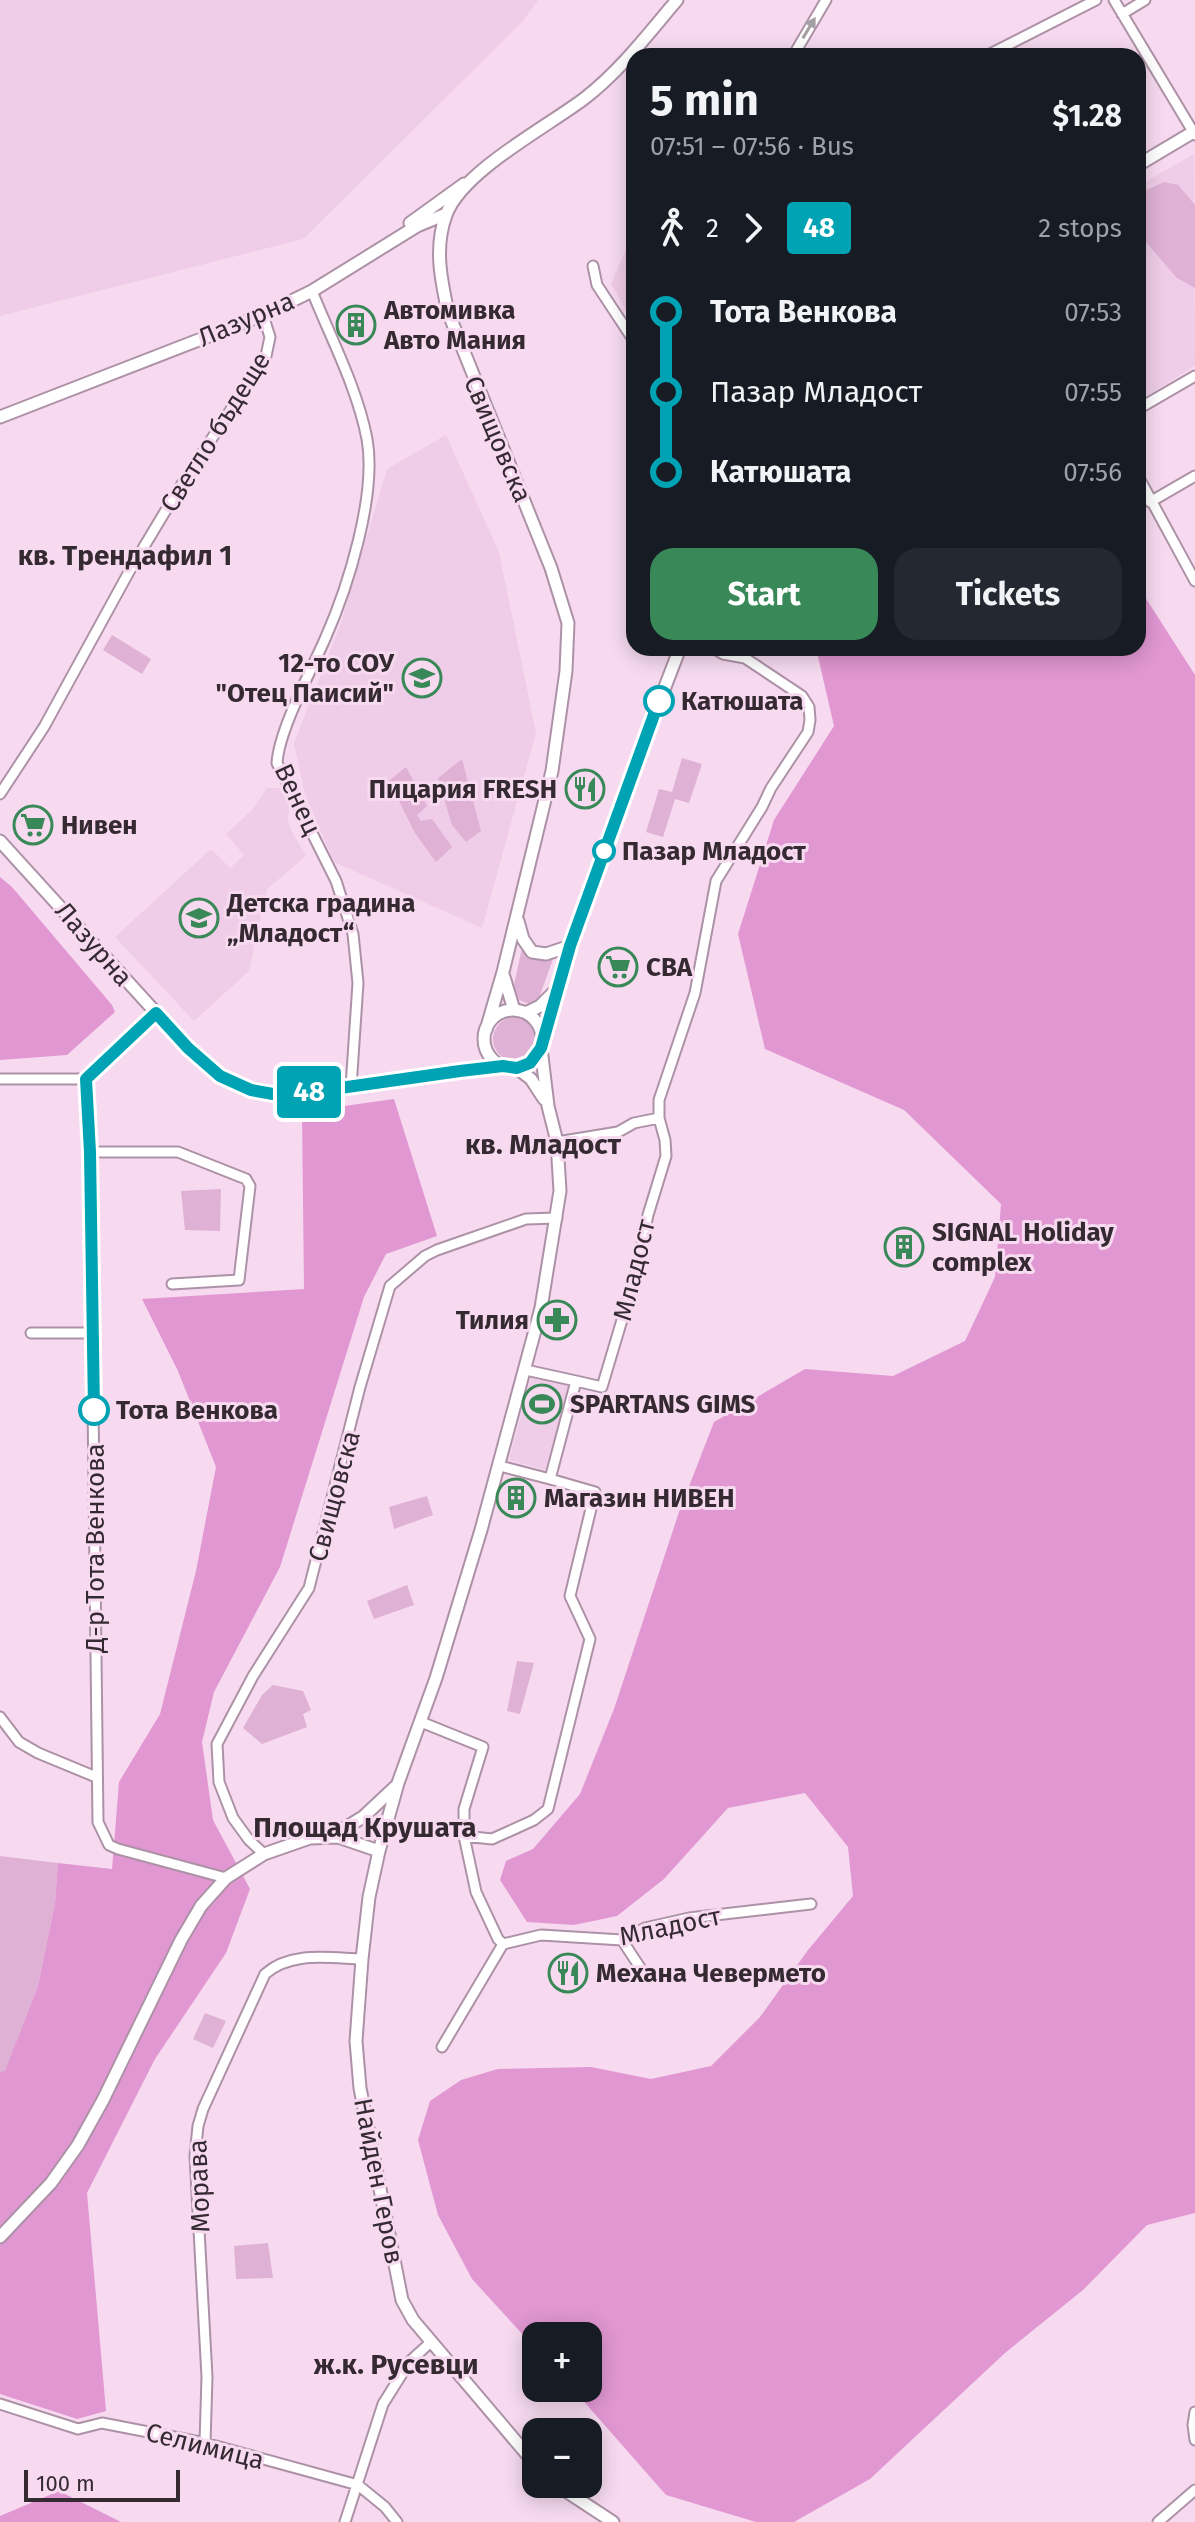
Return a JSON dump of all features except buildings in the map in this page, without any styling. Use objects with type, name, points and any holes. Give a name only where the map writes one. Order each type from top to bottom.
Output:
[{"type":"street","name":"Свищовска","points":[[635,48],[677,0]]},
{"type":"street","points":[[798,48],[826,0]]},
{"type":"street","points":[[1002,48],[1096,0]]},
{"type":"street","points":[[1114,0],[1143,48]]},
{"type":"street","points":[[1122,14],[1145,0]]},
{"type":"street","points":[[1146,54],[1194,133],[1146,160]]},
{"type":"street","name":"Свищовска","points":[[485,1034],[552,771],[566,671],[568,623],[551,568],[448,312],[439,270],[439,252],[446,214],[477,174],[585,98],[626,59]]},
{"type":"street","points":[[356,262],[477,174]]},
{"type":"street","points":[[356,262],[417,226],[446,214]]},
{"type":"street","name":"Лазурна","points":[[0,417],[263,315],[312,291],[356,262]]},
{"type":"street","points":[[593,266],[597,285],[626,329]]},
{"type":"street","name":"Венец","points":[[312,291],[354,395],[367,438],[367,489],[355,550],[337,612],[293,711],[277,763],[336,881],[353,934],[358,983],[351,1087]]},
{"type":"street","name":"Светло бъдеще","points":[[0,794],[44,727],[130,570],[178,490],[266,356],[270,337],[263,315]]},
{"type":"street","points":[[1146,404],[1195,376]]},
{"type":"street","points":[[1150,502],[1195,476]]},
{"type":"street","points":[[1146,493],[1195,581]]},
{"type":"street","points":[[485,1034],[489,1055],[503,1066],[517,1068],[530,1063],[542,1045],[570,946],[677,656]]},
{"type":"street","name":"Младост","points":[[576,1381],[602,1387],[636,1273],[648,1215],[666,1156],[659,1100],[695,993],[716,881],[808,732],[809,707],[802,696],[745,658],[734,656]]},
{"type":"street","name":"Лазурна","points":[[0,841],[206,1065],[220,1076],[251,1090],[297,1094],[503,1066]]},
{"type":"street","points":[[517,914],[523,939],[532,952],[546,954],[570,946]]},
{"type":"street","name":"Свищовска","points":[[503,972],[506,991],[520,1012]]},
{"type":"street","points":[[460,1071],[479,1057],[485,1034],[499,1014],[520,1012],[546,1001],[558,986]]},
{"type":"street","points":[[0,2237],[51,2183],[78,2145],[181,1940],[201,1906],[226,1878],[264,1854],[310,1838],[332,1836],[379,1851],[500,1466],[541,1308],[557,1218],[560,1181],[557,1142],[548,1106],[539,1025],[520,1012]]},
{"type":"street","points":[[0,1079],[86,1079],[156,1013]]},
{"type":"street","points":[[517,1068],[531,1079],[548,1106]]},
{"type":"street","name":"Д-р Тота Венкова","points":[[86,1079],[93,1333],[98,1822],[109,1845],[226,1878]]},
{"type":"street","points":[[557,1142],[618,1132],[634,1123],[659,1118]]},
{"type":"street","points":[[90,1152],[178,1152],[246,1179],[250,1186],[239,1280],[172,1284]]},
{"type":"street","name":"Свищовска","points":[[264,1854],[233,1818],[219,1782],[217,1744],[253,1676],[309,1588],[360,1387],[390,1286],[425,1256],[437,1250],[526,1219],[557,1218]]},
{"type":"street","points":[[31,1333],[93,1333]]},
{"type":"street","points":[[526,1370],[576,1381],[550,1479]]},
{"type":"street","points":[[464,1836],[492,1839],[534,1820],[548,1809],[590,1639],[570,1596],[595,1492],[500,1466]]},
{"type":"street","points":[[0,1717],[19,1742],[96,1777]]},
{"type":"street","points":[[421,1722],[483,1747],[464,1809],[464,1836],[476,1892],[503,1944],[442,2047]]},
{"type":"street","points":[[332,1836],[373,1809],[398,1783]]},
{"type":"street","name":"Найден Геров","points":[[379,1851],[369,1897],[356,2041],[360,2088],[402,2300],[413,2320],[522,2449]]},
{"type":"street","name":"Младост","points":[[503,1944],[541,1935],[622,1940],[645,1928],[689,1918],[811,1904]]},
{"type":"street","points":[[622,1940],[641,1969]]},
{"type":"street","name":"Морава","points":[[205,2443],[207,2377],[195,2156],[198,2126],[259,1982],[271,1968],[292,1959],[362,1959]]},
{"type":"street","points":[[345,2522],[383,2404],[410,2361],[431,2342]]},
{"type":"street","name":"Селимица","points":[[0,2404],[78,2429],[102,2423],[205,2443],[358,2485],[385,2507],[397,2522]]},
{"type":"street","points":[[1195,2413],[1195,2440]]},
{"type":"street","points":[[1158,2522],[1195,2490]]},
{"type":"street","points":[[576,2498],[613,2522]]},
{"type":"shaded area","points":[[0,0],[538,0],[522,22],[303,239],[0,316]]},
{"type":"shaded area","points":[[1194,154],[1195,366],[1146,396],[1146,181]]},
{"type":"shaded area","points":[[1164,182],[1178,185],[1195,205],[1195,288],[1177,278],[1146,242],[1146,190]]},
{"type":"shaded area","points":[[626,249],[626,310],[611,284]]},
{"type":"shaded area","name":"12-то СОУ \"Отец Паисий\"","points":[[446,435],[499,552],[536,733],[482,928],[334,862],[305,794],[294,743],[341,623],[387,469]]},
{"type":"shaded area","points":[[1146,598],[1195,675],[1195,2213],[1147,2225],[1083,2290],[1005,2353],[870,2479],[794,2522],[756,2522],[666,2495],[602,2422],[602,2418],[598,2418],[584,2402],[602,2402],[602,2322],[522,2322],[522,2334],[472,2279],[438,2215],[418,2140],[430,2101],[461,2080],[498,2069],[591,2067],[651,2079],[711,2066],[760,2017],[808,1950],[853,1896],[848,1847],[805,1793],[728,1808],[664,1879],[617,1916],[574,1925],[527,1922],[500,1880],[506,1861],[533,1849],[580,1794],[614,1709],[679,1512],[714,1422],[805,1369],[893,1376],[965,1341],[995,1277],[1001,1204],[904,1110],[765,1049],[738,934],[774,820],[834,726],[818,656],[1146,656]]},
{"type":"shaded area","points":[[112,635],[151,659],[142,674],[103,650]]},
{"type":"shaded area","points":[[682,758],[702,764],[689,803],[675,799],[663,837],[646,832],[659,789],[672,792]]},
{"type":"shaded area","points":[[462,759],[481,831],[466,842],[452,825],[438,778]]},
{"type":"shaded area","points":[[406,767],[427,806],[417,815],[421,821],[432,819],[452,847],[436,862],[415,833],[389,781]]},
{"type":"shaded area","name":"Детска градина „Младост“","points":[[267,788],[280,788],[289,806],[291,830],[306,856],[267,889],[249,971],[194,1021],[115,937],[211,849],[230,868],[244,855],[226,834],[253,809]]},
{"type":"shaded area","points":[[0,877],[12,887],[115,1012],[67,1055],[0,1060]]},
{"type":"shaded area","points":[[522,948],[534,958],[553,959],[539,998],[529,1004],[519,1000],[514,985]]},
{"type":"shaded area","points":[[515,1017],[530,1024],[537,1039],[530,1054],[515,1061],[500,1054],[493,1039],[500,1024]]},
{"type":"shaded area","points":[[394,1099],[437,1236],[386,1254],[364,1297],[280,1567],[214,1692],[202,1742],[213,1820],[250,1889],[226,1953],[155,2059],[87,2193],[106,2411],[77,2419],[0,2394],[0,2072],[5,2071],[38,1986],[55,1903],[58,1863],[112,1869],[119,1782],[160,1714],[196,1571],[216,1467],[178,1371],[142,1299],[304,1289],[302,1112]]},
{"type":"shaded area","points":[[221,1189],[220,1231],[185,1230],[181,1191]]},
{"type":"shaded area","points":[[531,1376],[569,1386],[545,1470],[509,1460]]},
{"type":"shaded area","points":[[427,1496],[433,1515],[394,1529],[389,1507]]},
{"type":"shaded area","points":[[407,1585],[414,1605],[374,1619],[367,1601]]},
{"type":"shaded area","points":[[517,1661],[534,1663],[520,1714],[507,1711]]},
{"type":"shaded area","points":[[273,1685],[303,1691],[311,1710],[303,1714],[307,1727],[262,1744],[243,1728],[262,1695]]},
{"type":"shaded area","points":[[0,1856],[58,1863],[55,1903],[38,1986],[5,2072],[0,2072]]},
{"type":"shaded area","points":[[205,2013],[226,2021],[213,2048],[193,2039]]},
{"type":"shaded area","points":[[268,2243],[273,2278],[236,2279],[234,2246]]},
{"type":"shaded area","points":[[59,2491],[121,2522],[0,2522],[0,2516]]},
{"type":"bus line","name":"48","points":[[94,1410],[86,1079],[156,1013],[188,1048],[220,1076],[251,1090],[273,1094],[297,1094],[460,1071],[526,1066],[541,1048],[570,946],[659,701]]},
{"type":"place","name":"Автомивка Авто Мания","points":[[356,325]]},
{"type":"place","name":"12-то СОУ \"Отец Паисий\"","points":[[422,678]]},
{"type":"place","name":"Катюшата","points":[[659,701]]},
{"type":"place","name":"Пицария FRESH","points":[[585,789]]},
{"type":"place","name":"Нивен","points":[[33,825]]},
{"type":"place","name":"Пазар Младост","points":[[604,851]]},
{"type":"place","name":"Детска градина „Младост“","points":[[199,918]]},
{"type":"place","name":"CBA","points":[[618,967]]},
{"type":"place","name":"SIGNAL Holiday complex","points":[[904,1247]]},
{"type":"place","name":"Тилия","points":[[557,1320]]},
{"type":"place","name":"SPARTANS GIMS","points":[[542,1404]]},
{"type":"place","name":"Тота Венкова","points":[[94,1410]]},
{"type":"place","name":"Магазин НИВЕН","points":[[516,1498]]},
{"type":"place","name":"Механа Чевермето","points":[[568,1973]]},
{"type":"district","name":"кв. Трендафил 1","points":[[125,555]]},
{"type":"district","name":"кв. Младост","points":[[543,1144]]},
{"type":"district","name":"Площад Крушата","points":[[365,1827]]},
{"type":"district","name":"ж.к. Русевци","points":[[396,2364]]}]
